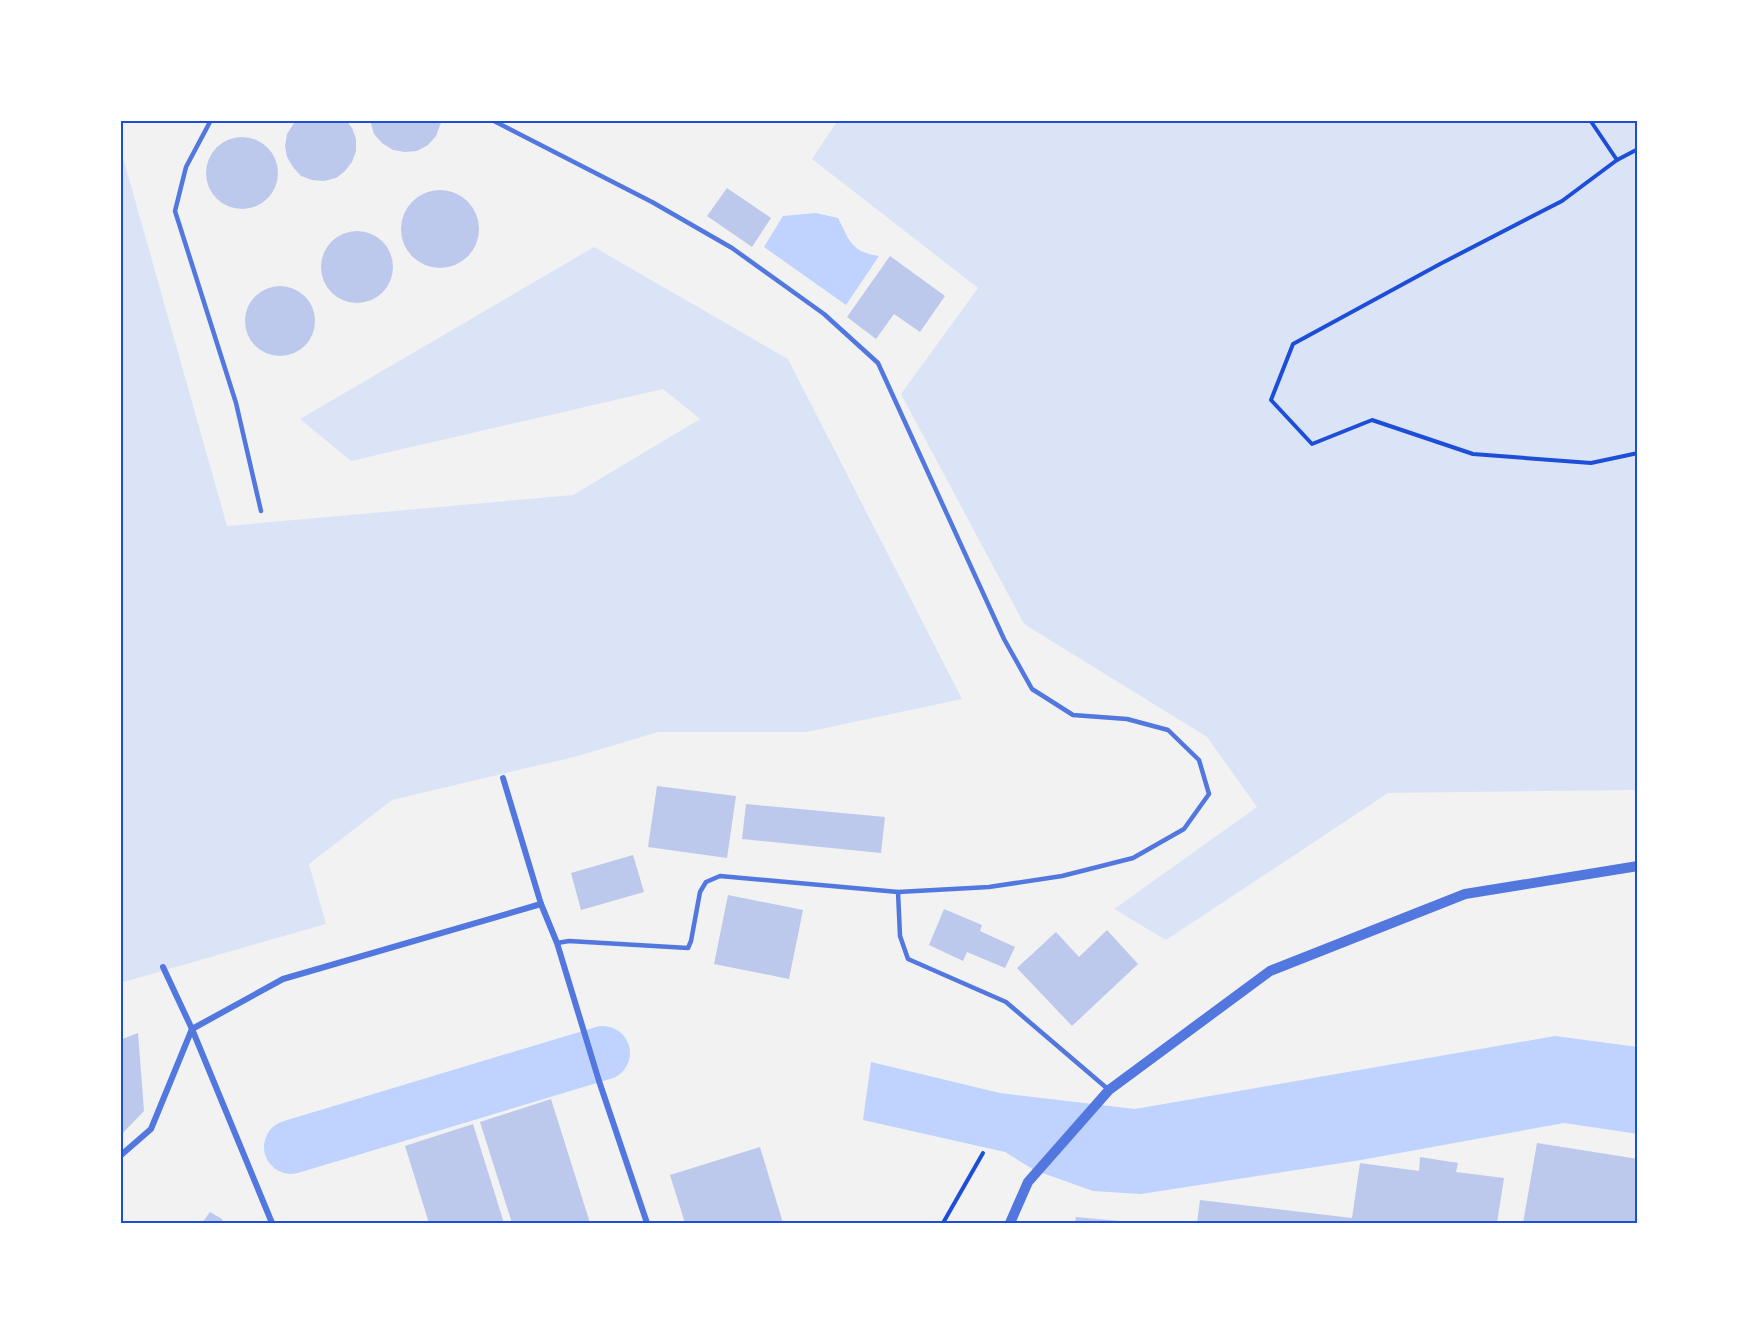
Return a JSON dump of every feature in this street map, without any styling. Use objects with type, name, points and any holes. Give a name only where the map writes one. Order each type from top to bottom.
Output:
[{"type":"street","points":[[503,778],[541,904],[557,943],[645,1222]]},
{"type":"street","points":[[1010,1223],[1028,1182],[1109,1090],[1270,971],[1465,894],[1638,867]]},
{"type":"street","points":[[120,1156],[152,1129],[192,1029],[283,979],[541,904]]},
{"type":"street","points":[[163,967],[192,1029],[272,1223]]},
{"type":"lane","points":[[128,120],[147,120]]},
{"type":"lane","points":[[211,120],[186,166],[175,211],[236,403],[261,511]]},
{"type":"lane","points":[[492,120],[652,202],[732,248],[824,314],[878,363],[1004,639],[1032,689],[1073,715],[1127,719],[1168,730],[1199,760],[1209,794],[1184,828],[1133,858],[1062,876],[988,886],[898,892],[720,876],[706,882],[700,892],[692,941],[688,948],[569,941],[557,943]]},
{"type":"lane","points":[[898,892],[900,936],[908,960],[1006,1002],[1109,1090]]},
{"type":"path","points":[[1590,120],[1617,160]]},
{"type":"path","points":[[1638,149],[1617,160],[1562,201],[1293,344],[1271,400],[1312,444],[1372,420],[1473,454],[1591,463],[1638,453]]},
{"type":"path","points":[[943,1223],[983,1154]]},
{"type":"shaded area","points":[[838,120],[1638,120],[1638,790],[1388,793],[1166,940],[1114,909],[1257,807],[1207,737],[1024,624],[901,394],[978,288],[812,159]]},
{"type":"shaded area","points":[[120,159],[124,161],[227,526],[573,495],[700,419],[663,389],[351,461],[300,419],[594,247],[788,359],[962,699],[807,732],[658,732],[578,756],[392,800],[309,864],[326,924],[120,983]]},
{"type":"water","points":[[816,213],[838,218],[857,249],[879,256],[846,305],[764,247],[783,216]]},
{"type":"water","points":[[1555,1036],[1638,1047],[1638,1134],[1564,1123],[1361,1160],[1141,1194],[1093,1191],[1034,1170],[1005,1152],[863,1120],[871,1062],[1000,1093],[1135,1109]]},
{"type":"building","points":[[296,120],[346,120],[356,139],[356,151],[345,171],[336,178],[324,181],[301,176],[287,157],[285,146],[287,134]]},
{"type":"building","points":[[370,120],[442,120],[436,136],[428,145],[417,151],[405,152],[393,150],[382,143],[374,134]]},
{"type":"building","points":[[249,137],[268,147],[276,159],[278,173],[276,187],[268,199],[256,207],[235,209],[216,199],[208,187],[206,166],[216,147],[228,139]]},
{"type":"building","points":[[727,188],[771,218],[752,247],[707,216]]},
{"type":"building","points":[[440,190],[455,193],[467,202],[476,214],[479,229],[476,244],[467,256],[455,265],[440,268],[425,265],[413,256],[404,244],[401,229],[404,214],[413,202],[425,193]]},
{"type":"building","points":[[357,231],[377,237],[387,247],[393,267],[387,287],[377,297],[357,303],[337,297],[327,287],[321,267],[327,247],[337,237]]},
{"type":"building","points":[[890,256],[945,296],[920,332],[894,314],[876,339],[847,317]]},
{"type":"building","points":[[273,286],[287,286],[300,292],[309,301],[315,314],[313,334],[305,346],[287,356],[273,356],[260,350],[251,341],[245,328],[245,314],[251,301],[260,292]]},
{"type":"building","points":[[657,786],[736,796],[727,858],[648,847]]},
{"type":"building","points":[[746,804],[885,817],[881,853],[742,839]]},
{"type":"building","points":[[633,855],[644,892],[581,910],[571,873]]},
{"type":"building","points":[[728,895],[803,910],[789,979],[714,964]]},
{"type":"building","points":[[944,909],[982,925],[980,931],[1015,947],[1005,968],[967,952],[963,961],[929,945]]},
{"type":"building","points":[[1107,930],[1138,964],[1072,1026],[1017,968],[1056,932],[1079,957]]},
{"type":"building","points":[[138,1033],[144,1111],[120,1136],[120,1040]]},
{"type":"building","points":[[551,1099],[590,1223],[512,1223],[480,1122]]},
{"type":"building","points":[[473,1124],[504,1223],[429,1223],[405,1146]]},
{"type":"building","points":[[1537,1143],[1638,1159],[1638,1223],[1523,1223]]},
{"type":"building","points":[[760,1147],[783,1223],[685,1223],[670,1175]]},
{"type":"building","points":[[1420,1157],[1458,1163],[1456,1172],[1504,1178],[1497,1223],[1197,1223],[1200,1200],[1352,1218],[1360,1163],[1419,1171]]},
{"type":"building","points":[[210,1212],[222,1219],[223,1223],[202,1223]]},
{"type":"building","points":[[1076,1217],[1120,1221],[1120,1223],[1075,1223]]},
{"type":"waterway","points":[[291,1147],[603,1053]]}]
